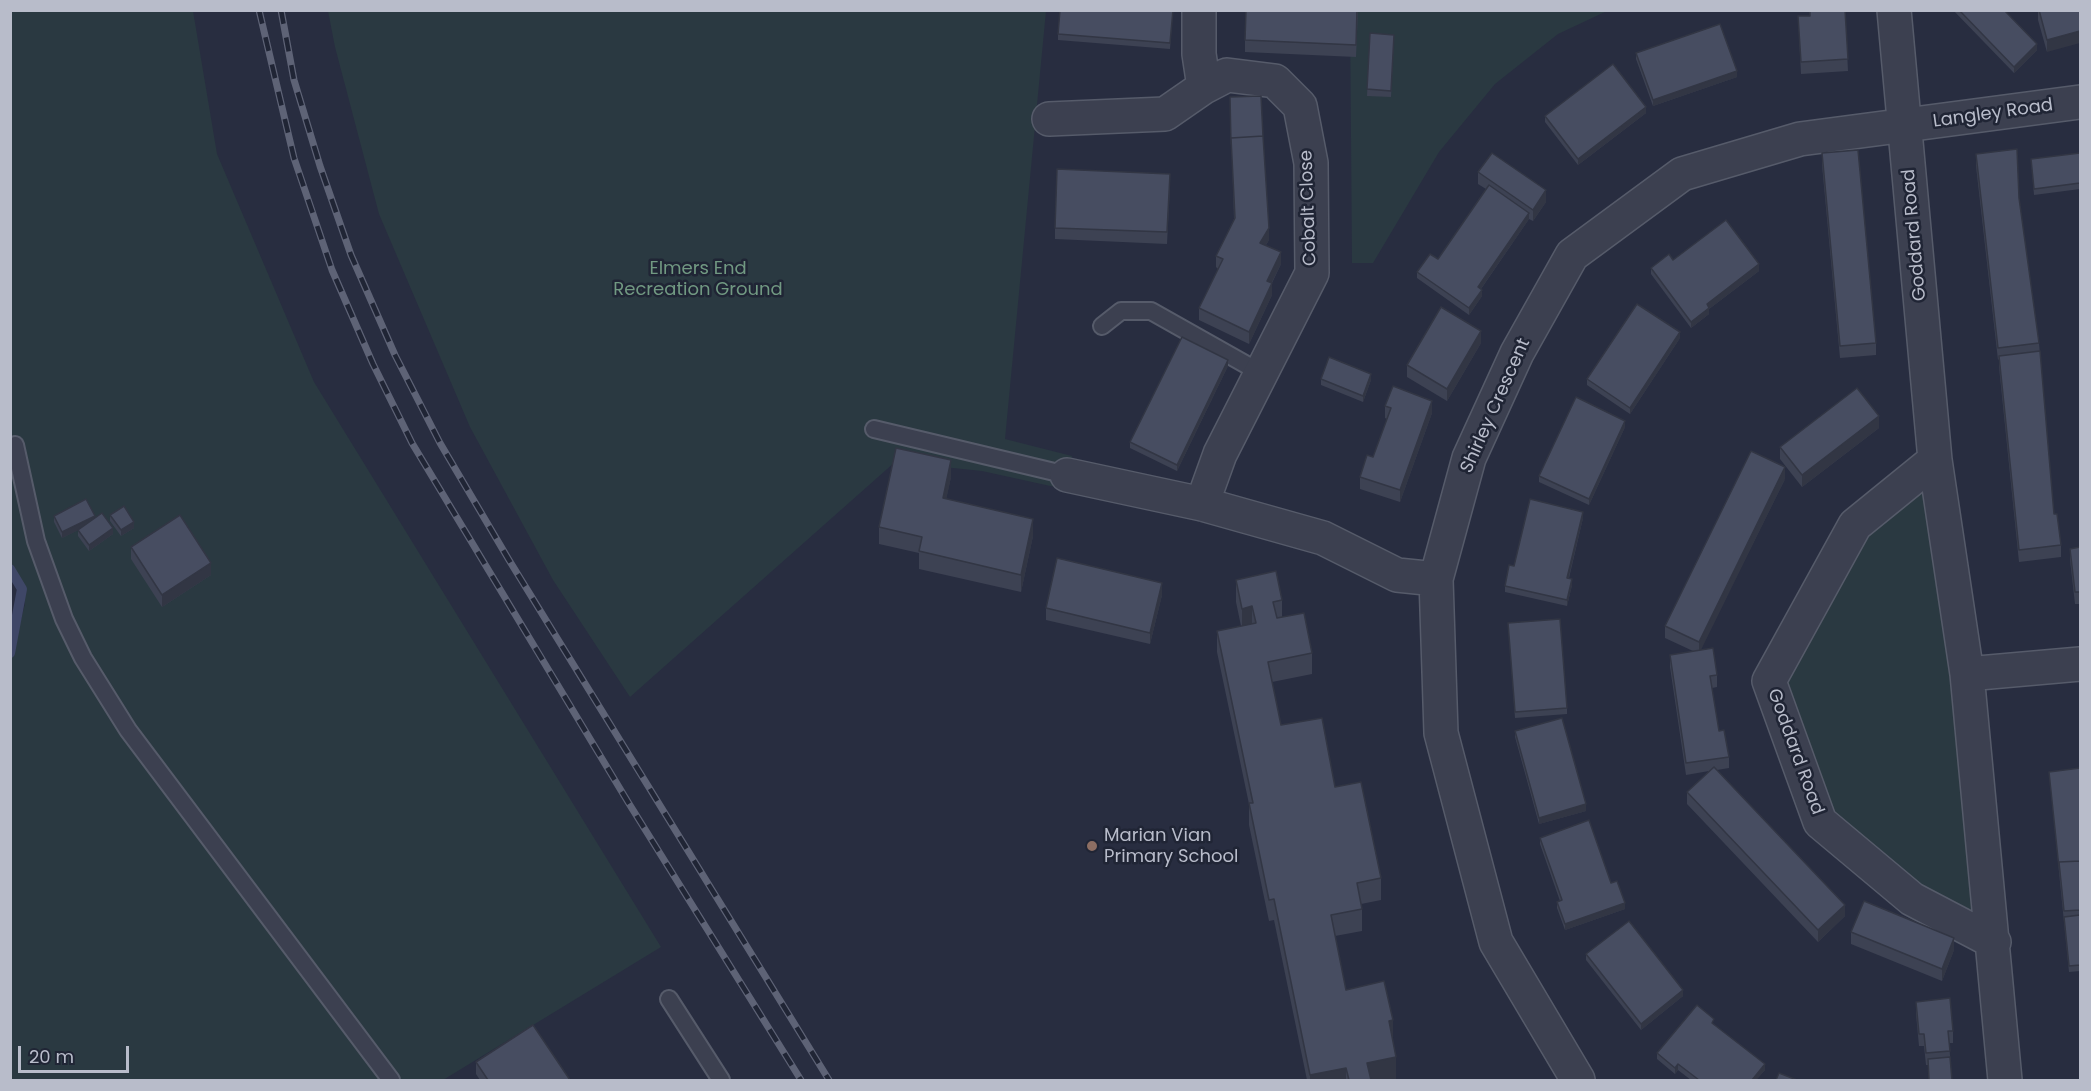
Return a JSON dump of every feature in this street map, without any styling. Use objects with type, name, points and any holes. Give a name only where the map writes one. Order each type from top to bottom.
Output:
[{"type":"street","points":[[1199,10],[1199,54],[1204,87]]},
{"type":"street","name":"Goddard Road","points":[[1894,10],[1935,460],[1967,674],[1994,942],[2005,1080]]},
{"type":"street","name":"Cobalt Close","points":[[1049,119],[1165,114],[1204,87],[1227,75],[1275,81],[1300,106],[1311,163],[1312,273],[1220,454],[1202,504]]},
{"type":"street","name":"Langley Road","points":[[1905,127],[2080,102]]},
{"type":"street","name":"Shirley Crescent","points":[[1578,1080],[1496,942],[1441,733],[1436,579],[1469,458],[1517,353],[1572,255],[1682,174],[1800,139],[1905,127]]},
{"type":"street","name":"Goddard Road","points":[[1935,460],[1855,525],[1769,681],[1820,822],[1912,899],[1994,942]]},
{"type":"street","points":[[1067,475],[1202,504],[1323,538],[1397,575],[1436,579]]},
{"type":"street","points":[[1967,674],[2080,664]]},
{"type":"lane","points":[[1102,326],[1121,311],[1150,311],[1262,373]]},
{"type":"lane","points":[[874,429],[1067,475]]},
{"type":"lane","points":[[15,445],[36,541],[64,619],[83,658],[128,730],[391,1080]]},
{"type":"lane","points":[[669,999],[721,1080]]},
{"type":"green space","points":[[11,11],[193,11],[217,154],[314,382],[661,947],[443,1080],[11,1080],[10,661],[25,604],[11,567]]},
{"type":"green space","name":"Elmers End Recreation Ground","points":[[328,11],[1046,11],[1005,439],[1072,456],[1064,489],[982,471],[895,462],[630,697],[553,580],[470,427],[379,214],[335,47]]},
{"type":"green space","points":[[1350,11],[1607,11],[1558,34],[1495,84],[1439,152],[1373,263],[1352,263]]},
{"type":"green space","points":[[1935,460],[1994,942],[1820,822],[1769,681],[1855,525]]},
{"type":"building","points":[[1060,10],[1173,10],[1170,43],[1058,34]]},
{"type":"building","points":[[1246,10],[1357,10],[1356,45],[1245,40]]},
{"type":"building","points":[[1810,10],[1845,10],[1848,59],[1801,62],[1798,16],[1810,16]]},
{"type":"building","points":[[1959,10],[2004,10],[2037,44],[2014,67]]},
{"type":"building","points":[[2039,10],[2080,10],[2080,31],[2047,40]]},
{"type":"building","points":[[1720,24],[1737,71],[1653,100],[1636,53]]},
{"type":"building","points":[[1370,33],[1394,35],[1391,91],[1367,89]]},
{"type":"building","points":[[1613,64],[1646,107],[1578,159],[1545,116]]},
{"type":"building","points":[[1261,96],[1263,136],[1231,138],[1231,144],[1230,97]]},
{"type":"building","points":[[1263,136],[1269,228],[1260,243],[1281,252],[1267,281],[1272,283],[1249,332],[1199,308],[1223,259],[1216,256],[1235,218],[1231,138]]},
{"type":"building","points":[[2017,149],[2019,198],[2039,343],[1998,348],[1976,154]]},
{"type":"building","points":[[1858,150],[1876,343],[1840,346],[1822,153]]},
{"type":"building","points":[[1492,153],[1546,190],[1533,210],[1478,172]]},
{"type":"building","points":[[2080,153],[2080,183],[2034,189],[2031,159]]},
{"type":"building","points":[[1057,169],[1170,174],[1167,232],[1055,228]]},
{"type":"building","points":[[1489,185],[1529,213],[1478,287],[1482,290],[1469,308],[1417,272],[1430,254],[1438,259]]},
{"type":"building","points":[[1726,220],[1759,264],[1707,304],[1709,308],[1691,322],[1651,268],[1669,254],[1673,260]]},
{"type":"building","points":[[1637,304],[1680,332],[1630,408],[1587,379]]},
{"type":"building","points":[[1441,307],[1481,331],[1447,389],[1407,365]]},
{"type":"building","points":[[1182,337],[1228,360],[1177,465],[1130,442]]},
{"type":"building","points":[[2040,351],[2054,514],[2057,514],[2061,545],[2019,550],[1999,356]]},
{"type":"building","points":[[1329,357],[1371,374],[1363,396],[1321,379]]},
{"type":"building","points":[[1393,386],[1432,401],[1400,490],[1360,477],[1367,455],[1373,457],[1391,408],[1385,406]]},
{"type":"building","points":[[1857,388],[1879,416],[1802,475],[1780,447]]},
{"type":"building","points":[[1576,397],[1625,421],[1589,499],[1539,476]]},
{"type":"building","points":[[896,448],[951,460],[943,498],[1033,519],[1021,575],[919,551],[922,537],[879,527]]},
{"type":"building","points":[[1751,451],[1785,467],[1699,642],[1665,626]]},
{"type":"building","points":[[86,499],[95,516],[62,532],[54,516]]},
{"type":"building","points":[[1530,499],[1583,512],[1567,578],[1572,579],[1567,600],[1505,586],[1509,565],[1514,566]]},
{"type":"building","points":[[124,506],[134,522],[121,530],[110,515]]},
{"type":"building","points":[[102,513],[113,528],[89,545],[78,530]]},
{"type":"building","points":[[180,515],[211,563],[162,595],[131,547]]},
{"type":"building","points":[[2080,547],[2080,592],[2075,592],[2070,549]]},
{"type":"building","points":[[1057,558],[1162,583],[1150,633],[1046,608]]},
{"type":"building","points":[[1276,571],[1282,600],[1273,602],[1277,618],[1304,613],[1312,653],[1268,662],[1281,725],[1322,718],[1335,787],[1361,782],[1381,878],[1357,883],[1362,909],[1331,915],[1346,990],[1384,981],[1393,1020],[1389,1021],[1396,1057],[1367,1063],[1371,1080],[1349,1080],[1346,1068],[1310,1075],[1274,899],[1269,900],[1249,803],[1253,803],[1217,631],[1256,623],[1252,606],[1242,609],[1236,580]]},
{"type":"building","points":[[1560,619],[1567,708],[1515,712],[1508,623]]},
{"type":"building","points":[[1713,648],[1717,675],[1710,676],[1719,731],[1724,730],[1729,757],[1686,763],[1670,655]]},
{"type":"building","points":[[1562,718],[1586,804],[1539,818],[1515,731]]},
{"type":"building","points":[[1714,767],[1845,905],[1818,930],[1687,792]]},
{"type":"building","points":[[2080,768],[2080,861],[2059,862],[2059,868],[2049,772]]},
{"type":"building","points":[[1589,820],[1611,883],[1617,881],[1625,903],[1565,924],[1557,902],[1562,900],[1540,838]]},
{"type":"building","points":[[2080,861],[2080,910],[2064,911],[2059,862]]},
{"type":"building","points":[[1864,901],[1954,938],[1942,969],[1851,932]]},
{"type":"building","points":[[2080,915],[2080,965],[2069,966],[2064,917]]},
{"type":"building","points":[[1629,921],[1683,990],[1641,1024],[1586,954]]},
{"type":"building","points":[[1950,998],[1953,1031],[1948,1031],[1950,1051],[1926,1053],[1924,1034],[1919,1034],[1916,1002]]},
{"type":"building","points":[[1697,1005],[1714,1019],[1712,1023],[1765,1064],[1752,1080],[1699,1080],[1678,1064],[1675,1068],[1657,1053]]},
{"type":"building","points":[[533,1025],[570,1080],[488,1080],[476,1062]]},
{"type":"building","points":[[1950,1057],[1952,1080],[1929,1080],[1928,1059]]},
{"type":"building","points":[[1779,1073],[1797,1080],[1776,1080]]},
{"type":"waterway","points":[[10,569],[22,589],[10,653]]},
{"type":"railway","points":[[259,10],[294,158],[332,270],[373,364],[412,443],[628,802],[801,1080]]},
{"type":"railway","points":[[281,10],[294,80],[320,166],[351,255],[395,355],[440,443],[509,560],[829,1080]]},
{"type":"place","name":"Marian Vian Primary School","points":[[1092,846]]}]
